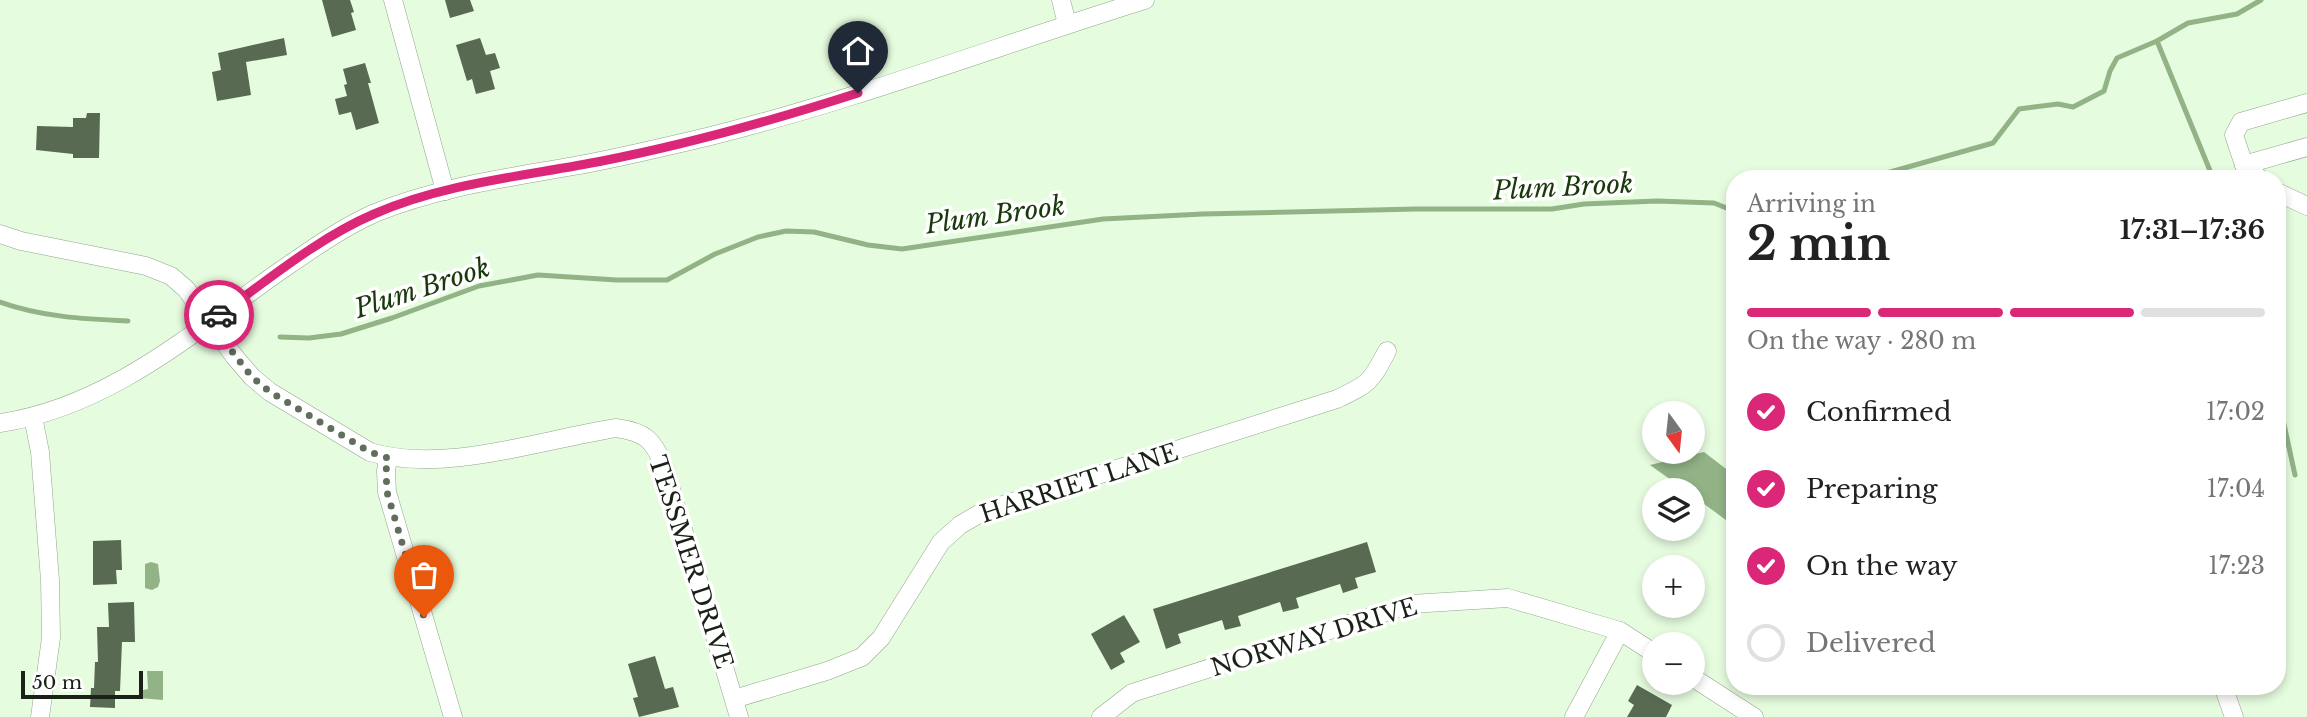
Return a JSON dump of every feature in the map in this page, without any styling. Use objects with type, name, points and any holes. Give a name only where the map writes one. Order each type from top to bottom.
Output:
[{"type":"street","points":[[393,0],[445,191]]},
{"type":"street","points":[[1061,0],[1067,24]]},
{"type":"street","points":[[0,423],[33,417],[97,393],[124,379],[318,244],[345,228],[401,203],[445,191],[632,155],[786,116],[1145,0]]},
{"type":"street","points":[[2250,170],[2244,165],[2234,135],[2241,122],[2307,103]]},
{"type":"street","points":[[2244,165],[2307,147]]},
{"type":"street","points":[[2286,195],[2304,202]]},
{"type":"street","name":"TESSMER DRIVE","points":[[0,234],[21,241],[161,271],[186,289],[241,366],[270,392],[370,452],[388,458],[452,458],[616,428],[633,430],[647,437],[657,449],[664,466],[739,717]]},
{"type":"street","name":"HARRIET LANE","points":[[734,699],[827,671],[862,657],[881,638],[941,542],[960,525],[984,511],[1337,399],[1358,390],[1374,377],[1387,351]]},
{"type":"street","points":[[33,417],[40,452],[50,580],[51,638],[40,717]]},
{"type":"street","points":[[388,458],[387,492],[453,717]]},
{"type":"street","name":"NORWAY DRIVE","points":[[1101,717],[1132,693],[1410,604],[1508,597],[1620,631],[1642,645]]},
{"type":"street","points":[[1574,717],[1620,631]]},
{"type":"street","points":[[1705,685],[1754,717]]},
{"type":"street","points":[[2226,695],[2234,717]]},
{"type":"shaded area","points":[[1705,453],[1726,469],[1726,520],[1705,505],[1705,478],[1668,478],[1650,465],[1705,464]]},
{"type":"shaded area","points":[[145,564],[158,564],[160,581],[158,587],[152,590],[145,588]]},
{"type":"shaded area","points":[[147,671],[163,671],[163,700],[139,698],[139,691],[148,689]]},
{"type":"building","points":[[322,0],[350,0],[356,30],[332,37]]},
{"type":"building","points":[[445,0],[470,0],[474,11],[450,18]]},
{"type":"building","points":[[284,38],[287,55],[246,62],[251,95],[217,101],[212,72],[221,70],[218,53]]},
{"type":"building","points":[[480,38],[486,55],[495,53],[500,68],[490,71],[495,89],[476,94],[472,79],[467,81],[456,45]]},
{"type":"building","points":[[365,63],[379,123],[356,130],[351,112],[339,115],[335,99],[347,96],[343,69]]},
{"type":"building","points":[[87,113],[100,113],[99,158],[73,158],[73,154],[36,150],[37,126],[73,127],[73,118],[86,118]]},
{"type":"building","points":[[121,540],[122,570],[116,570],[117,584],[93,585],[93,541]]},
{"type":"building","points":[[1367,542],[1376,572],[1355,578],[1358,588],[1343,593],[1340,584],[1296,598],[1299,608],[1283,612],[1280,602],[1238,616],[1241,626],[1225,630],[1222,620],[1178,634],[1181,643],[1166,649],[1153,609]]},
{"type":"building","points":[[134,602],[135,642],[122,642],[120,691],[115,691],[115,708],[90,707],[95,662],[98,662],[97,627],[109,627],[108,603]]},
{"type":"building","points":[[1124,615],[1140,642],[1120,653],[1125,662],[1111,670],[1091,634]]},
{"type":"building","points":[[655,656],[665,689],[673,687],[679,707],[639,717],[633,698],[638,697],[628,664]]},
{"type":"building","points":[[1637,685],[1642,688],[1642,695],[1654,695],[1672,705],[1666,717],[1627,717],[1634,705],[1628,701]]},
{"type":"waterway","name":"Plum Brook","points":[[1897,170],[1993,143],[2019,109],[2058,104],[2073,107],[2104,91],[2117,58],[2157,41],[2188,23],[2237,14],[2261,0]]},
{"type":"waterway","points":[[2157,41],[2210,170]]},
{"type":"waterway","name":"Plum Brook","points":[[280,337],[309,338],[341,334],[479,286],[538,275],[667,280],[715,254],[758,237],[786,231],[814,232],[868,245],[902,249],[1103,219],[1416,209],[1552,209],[1584,204],[1657,201],[1714,203],[1726,208]]},
{"type":"waterway","name":"Plum Brook","points":[[0,302],[47,314],[128,321]]},
{"type":"waterway","points":[[2286,434],[2295,475]]},
{"type":"way so far","points":[[219,315],[209,322],[252,377],[270,392],[370,452],[388,458],[387,492],[424,617]]},
{"type":"route","points":[[219,315],[318,244],[359,221],[401,203],[445,191],[632,155],[786,116],[858,93]]}]
